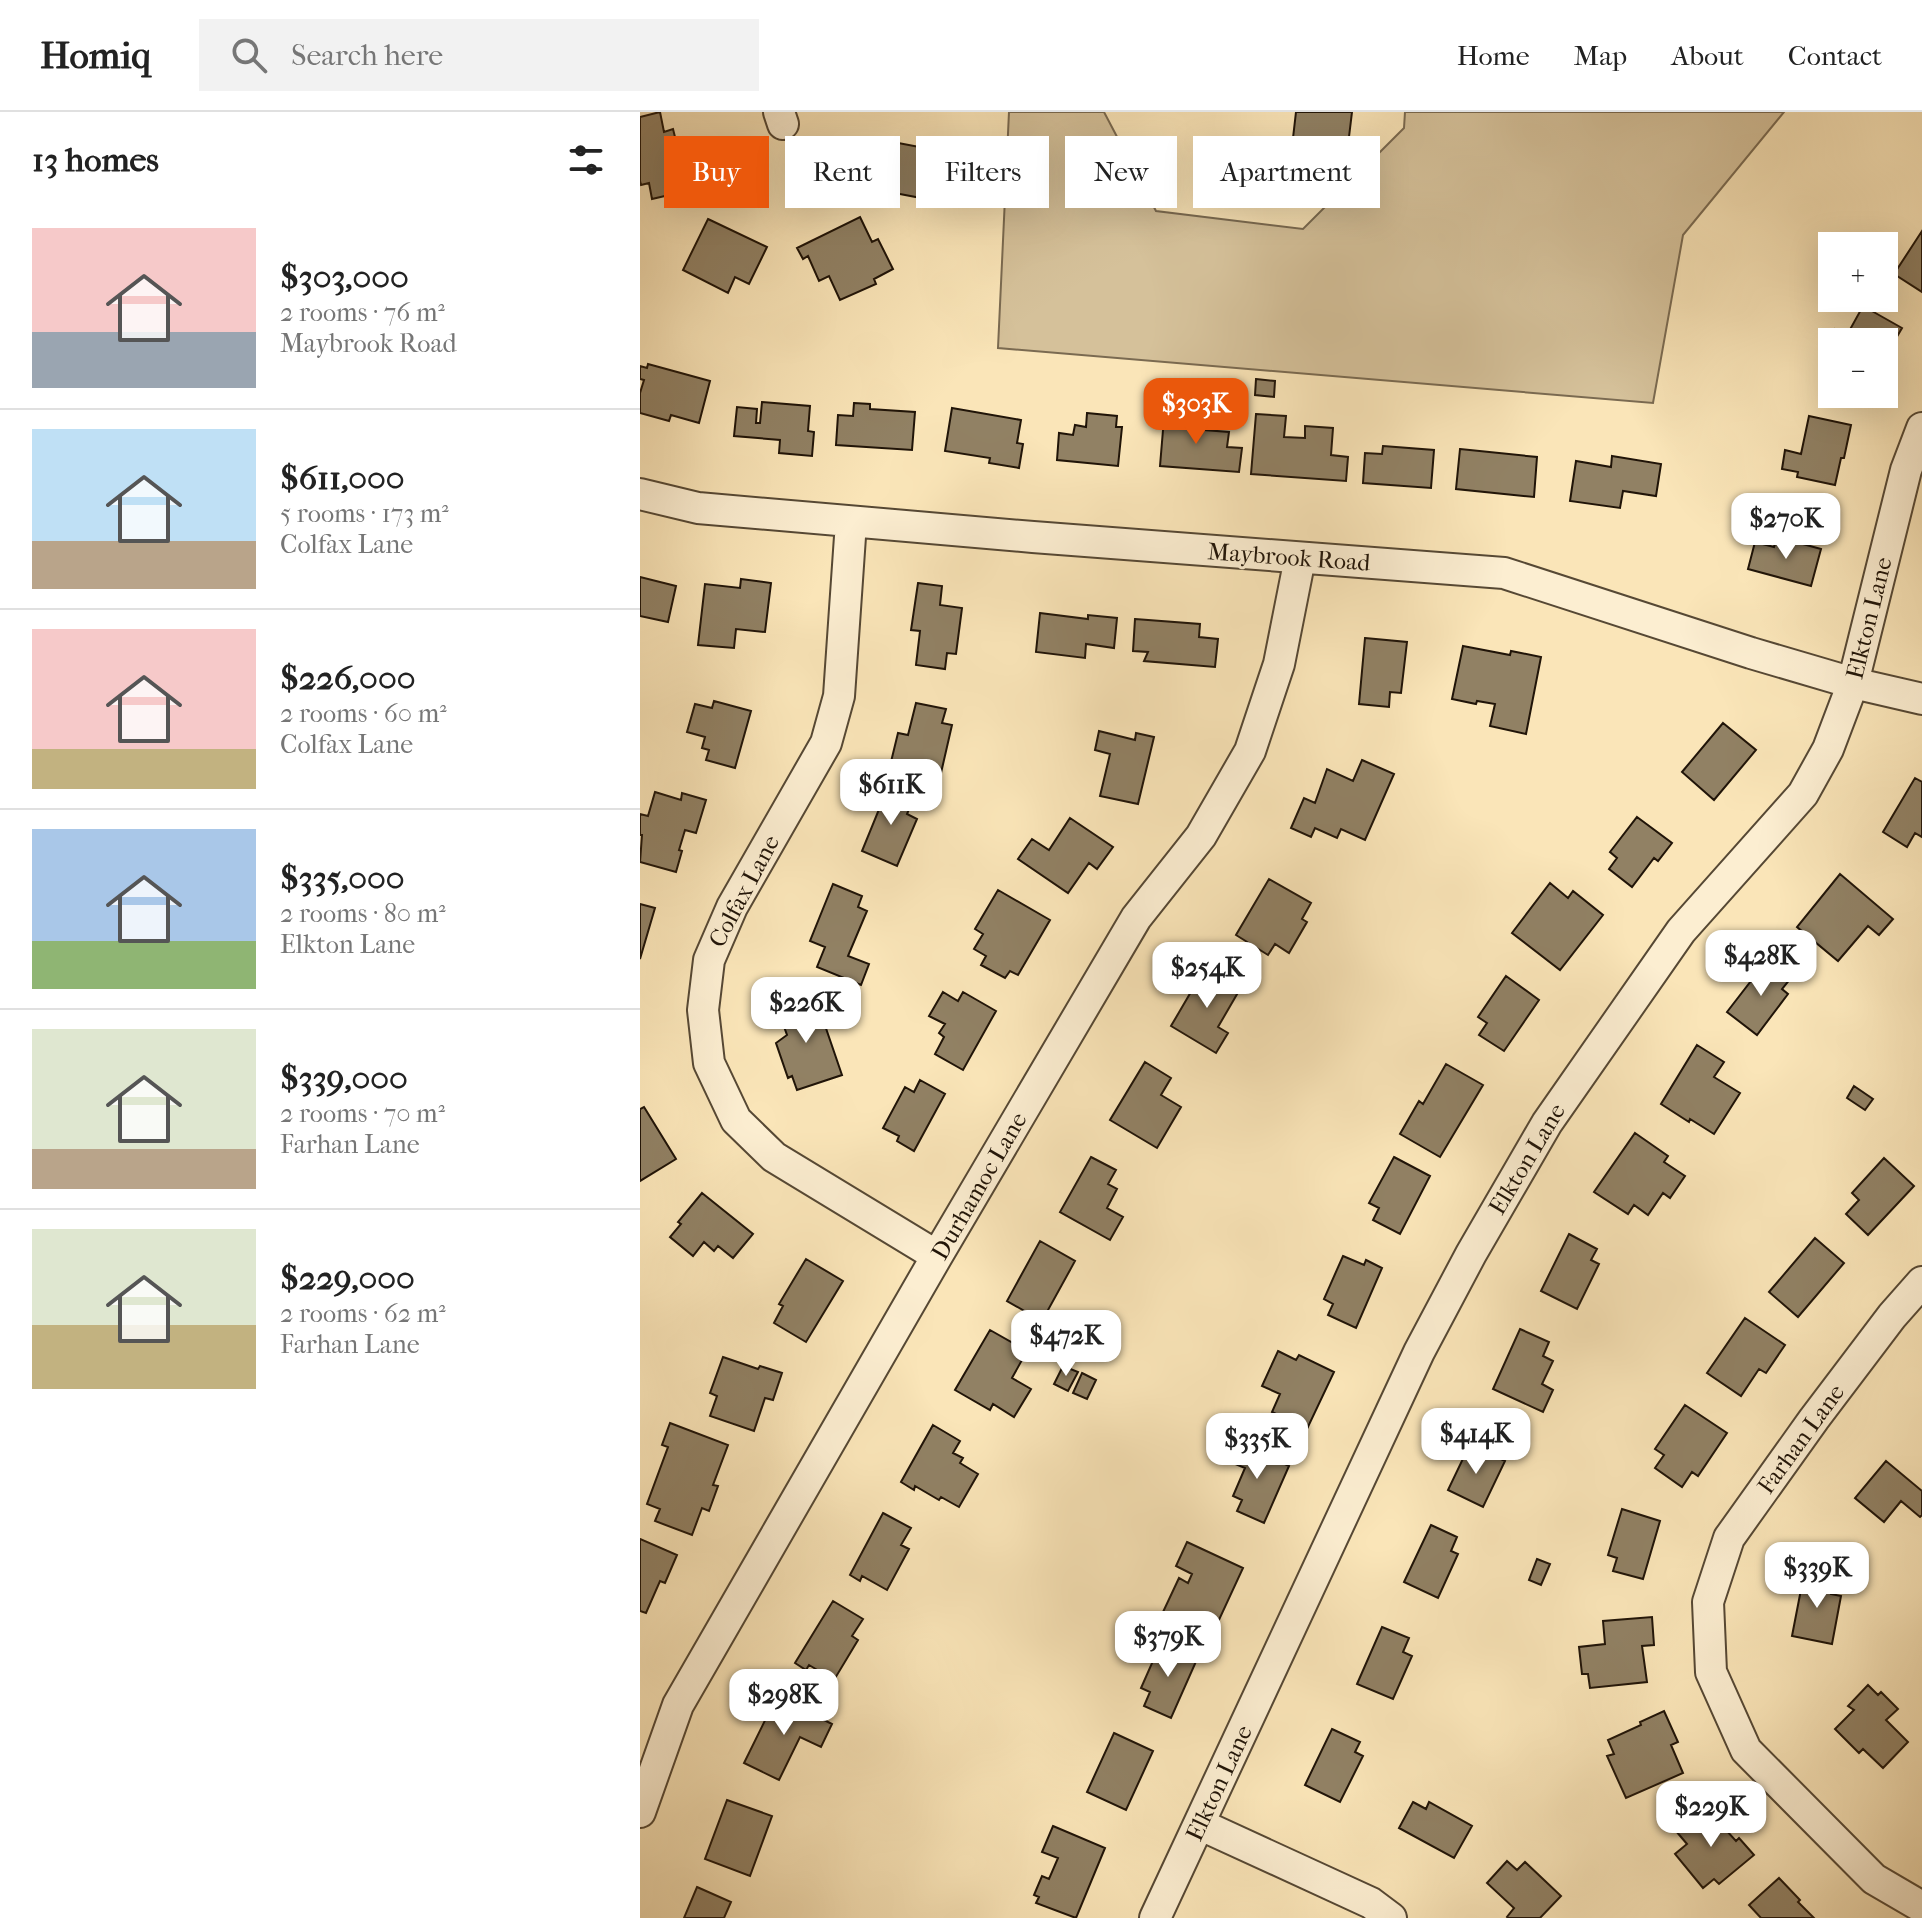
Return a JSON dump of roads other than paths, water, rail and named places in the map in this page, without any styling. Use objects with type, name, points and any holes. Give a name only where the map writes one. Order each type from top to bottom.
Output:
[{"type":"street","name":"Elkton Lane","points":[[1155,1918],[1419,1352],[1471,1254],[1547,1123],[1681,931],[1803,794],[1828,749],[1853,683],[1906,470],[1922,428]]},
{"type":"street","name":"Maybrook Road","points":[[640,494],[698,508],[851,522],[1504,573],[1751,653],[1853,683],[1922,699]]},
{"type":"street","name":"Colfax Lane","points":[[851,522],[839,696],[833,719],[826,743],[732,907],[709,960],[703,1010],[709,1063],[736,1120],[774,1157],[937,1256]]},
{"type":"street","name":"Durhamoc Lane","points":[[640,1812],[678,1705],[1136,918],[1201,836],[1250,751],[1279,664],[1300,558]]},
{"type":"street","name":"Farhan Lane","points":[[1922,1282],[1883,1327],[1729,1538],[1708,1602],[1711,1672],[1746,1750],[1874,1879],[1922,1907]]},
{"type":"street","points":[[1199,1824],[1371,1903],[1391,1918]]}]
